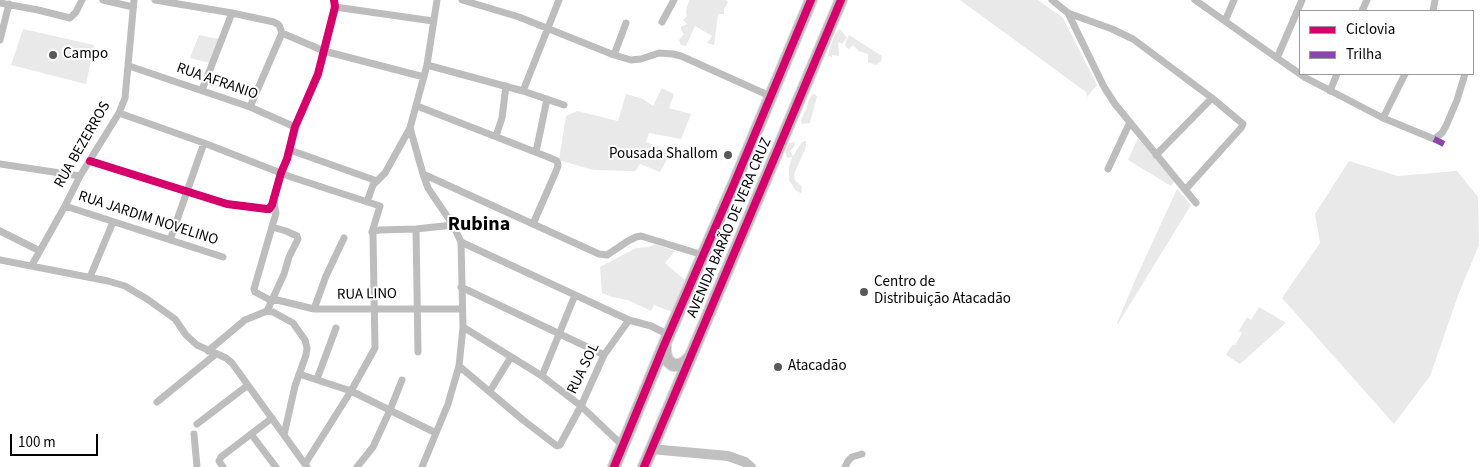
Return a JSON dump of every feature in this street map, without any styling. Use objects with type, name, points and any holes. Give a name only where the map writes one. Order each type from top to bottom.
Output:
[{"type":"highway","name":"AVENIDA BARÃO DE VERA CRUZ","points":[[614,467],[811,0]]},
{"type":"highway","name":"AVENIDA BARÃO DE VERA CRUZ","points":[[644,467],[841,0]]},
{"type":"highway","points":[[667,339],[665,353],[667,360],[673,365],[680,365],[691,356]]},
{"type":"street","points":[[0,3],[12,3],[70,18],[76,12],[82,0]]},
{"type":"street","points":[[102,0],[133,3]]},
{"type":"street","points":[[154,0],[232,13],[274,22],[279,25],[282,33],[250,108]]},
{"type":"street","points":[[367,202],[373,185],[385,173],[410,128],[427,64],[438,0]]},
{"type":"street","points":[[462,0],[519,17],[614,55],[636,61],[659,53],[681,56],[770,96]]},
{"type":"street","points":[[523,91],[559,0]]},
{"type":"street","points":[[662,22],[674,0]]},
{"type":"street","points":[[1052,0],[1068,13],[1133,39],[1238,118],[1243,124],[1186,189]]},
{"type":"street","points":[[1195,0],[1299,73]]},
{"type":"street","points":[[1225,21],[1234,0]]},
{"type":"street","points":[[1276,58],[1302,0]]},
{"type":"street","points":[[1434,10],[1435,0]]},
{"type":"street","points":[[0,40],[12,3]]},
{"type":"street","name":"RUA BEZERROS","points":[[32,266],[80,176],[125,98],[133,3]]},
{"type":"street","points":[[90,161],[227,204],[267,209],[274,201],[295,127],[318,74],[334,4],[434,21]]},
{"type":"street","points":[[202,90],[232,13]]},
{"type":"street","points":[[1068,13],[1104,87],[1115,104],[1196,203]]},
{"type":"street","points":[[614,55],[626,23]]},
{"type":"street","points":[[282,33],[324,50],[424,77]]},
{"type":"street","points":[[427,64],[523,91],[564,105]]},
{"type":"street","name":"RUA AFRANIO","points":[[129,66],[202,90],[295,127]]},
{"type":"street","points":[[1302,75],[1383,118],[1434,139],[1446,126],[1465,75]]},
{"type":"street","points":[[1330,91],[1337,75]]},
{"type":"street","points":[[1383,118],[1404,75]]},
{"type":"street","points":[[496,136],[502,118],[506,86]]},
{"type":"street","points":[[1156,155],[1212,98]]},
{"type":"street","points":[[536,152],[547,99]]},
{"type":"street","points":[[417,106],[557,161],[558,165],[533,224]]},
{"type":"street","points":[[0,260],[90,277],[125,286],[147,299],[175,320],[197,345],[232,363],[306,466],[375,348],[372,232],[380,206],[281,173],[204,142],[118,113]]},
{"type":"street","points":[[1108,170],[1130,122]]},
{"type":"street","points":[[410,128],[428,188],[453,225],[461,242],[463,327],[459,366],[448,404],[422,467]]},
{"type":"street","points":[[170,240],[204,142]]},
{"type":"street","points":[[290,150],[376,181]]},
{"type":"street","points":[[0,164],[80,176]]},
{"type":"street","points":[[423,174],[603,256],[628,240],[642,236],[703,255]]},
{"type":"street","points":[[272,300],[255,292],[254,289],[276,213],[274,201]]},
{"type":"street","name":"RUA JARDIM NOVELINO","points":[[65,206],[223,257]]},
{"type":"street","points":[[90,277],[113,222]]},
{"type":"street","points":[[372,232],[453,225]]},
{"type":"street","points":[[267,311],[298,239],[297,236],[272,227]]},
{"type":"street","points":[[416,229],[418,352]]},
{"type":"street","points":[[0,231],[40,250]]},
{"type":"street","points":[[314,309],[326,276],[344,238]]},
{"type":"street","points":[[461,242],[629,320],[651,326],[667,339]]},
{"type":"street","points":[[461,287],[604,355]]},
{"type":"street","points":[[542,376],[575,295]]},
{"type":"street","name":"RUA LINO","points":[[272,300],[314,309],[462,309]]},
{"type":"street","points":[[208,350],[245,320],[267,311],[273,312],[293,323],[305,340],[307,348],[295,386],[284,435]]},
{"type":"street","name":"RUA SOL","points":[[490,392],[557,446],[560,445],[604,355],[629,320]]},
{"type":"street","points":[[463,327],[542,376],[580,406],[623,446]]},
{"type":"street","points":[[317,379],[336,328]]},
{"type":"street","points":[[157,402],[216,354]]},
{"type":"street","points":[[459,366],[490,392],[511,357]]},
{"type":"street","points":[[299,374],[351,390],[436,432]]},
{"type":"street","points":[[358,467],[373,447],[402,380]]},
{"type":"street","points":[[197,424],[248,385]]},
{"type":"street","points":[[223,467],[219,461],[221,457],[272,418]]},
{"type":"street","points":[[194,434],[197,467]]},
{"type":"street","points":[[252,434],[276,467]]},
{"type":"street","points":[[651,449],[728,456],[745,462],[752,467]]},
{"type":"street","points":[[845,467],[852,457],[862,454]]},
{"type":"shaded area","points":[[689,0],[726,0],[728,2],[724,9],[724,14],[718,14],[714,45],[707,43],[712,36],[695,26],[686,46],[681,45],[679,40],[684,34],[681,27],[687,24],[683,20],[687,16],[686,11]]},
{"type":"shaded area","points":[[960,0],[1038,0],[1063,18],[1097,85],[1087,97],[1086,92]]},
{"type":"shaded area","name":"Campo","points":[[23,29],[94,45],[86,84],[11,65]]},
{"type":"shaded area","points":[[840,29],[847,38],[842,44],[838,42],[839,56],[828,56],[835,34]]},
{"type":"shaded area","points":[[199,35],[219,39],[210,63],[190,58]]},
{"type":"shaded area","points":[[849,35],[882,56],[881,61],[876,65],[868,62],[868,54],[859,51],[853,45],[849,49],[846,47],[845,44]]},
{"type":"shaded area","points":[[662,88],[674,94],[669,108],[691,114],[681,139],[649,133],[646,142],[671,152],[660,172],[640,164],[635,171],[593,170],[559,160],[566,116],[577,111],[618,121],[626,94],[643,99],[653,106]]},
{"type":"shaded area","points":[[813,93],[817,96],[810,123],[802,124],[801,119]]},
{"type":"shaded area","points":[[1138,138],[1174,181],[1171,186],[1128,160]]},
{"type":"shaded area","points":[[806,141],[806,147],[794,174],[795,180],[802,187],[801,193],[796,191],[789,180],[789,167],[792,157],[787,158],[785,151],[789,143],[795,142],[794,147],[790,151],[793,156],[802,142]]},
{"type":"shaded area","points":[[1349,161],[1398,176],[1457,171],[1478,197],[1479,245],[1459,293],[1430,376],[1394,424],[1282,298],[1320,243],[1315,214]]},
{"type":"shaded area","points":[[1177,189],[1191,205],[1118,324],[1137,276]]},
{"type":"shaded area","points":[[655,244],[675,251],[665,263],[685,280],[672,312],[654,305],[651,311],[628,300],[602,293],[600,267],[636,248],[649,247]]},
{"type":"shaded area","points":[[1259,307],[1286,323],[1240,364],[1226,355],[1242,333],[1239,331],[1247,317],[1251,320]]},
{"type":"marked path","points":[[1434,139],[1444,144]]},
{"type":"cycle path","points":[[90,161],[227,204],[269,209],[287,159],[295,127],[318,74],[335,7],[334,0]]},
{"type":"cycle path","points":[[614,467],[811,0]]},
{"type":"cycle path","points":[[644,467],[841,0]]},
{"type":"place","name":"Campo","points":[[53,55]]},
{"type":"place","name":"Pousada Shallom","points":[[728,155]]},
{"type":"place","name":"Centro de Distribuição Atacadão","points":[[864,292]]},
{"type":"place","name":"Atacadão","points":[[778,367]]},
{"type":"district","name":"Rubina","points":[[479,226]]}]
